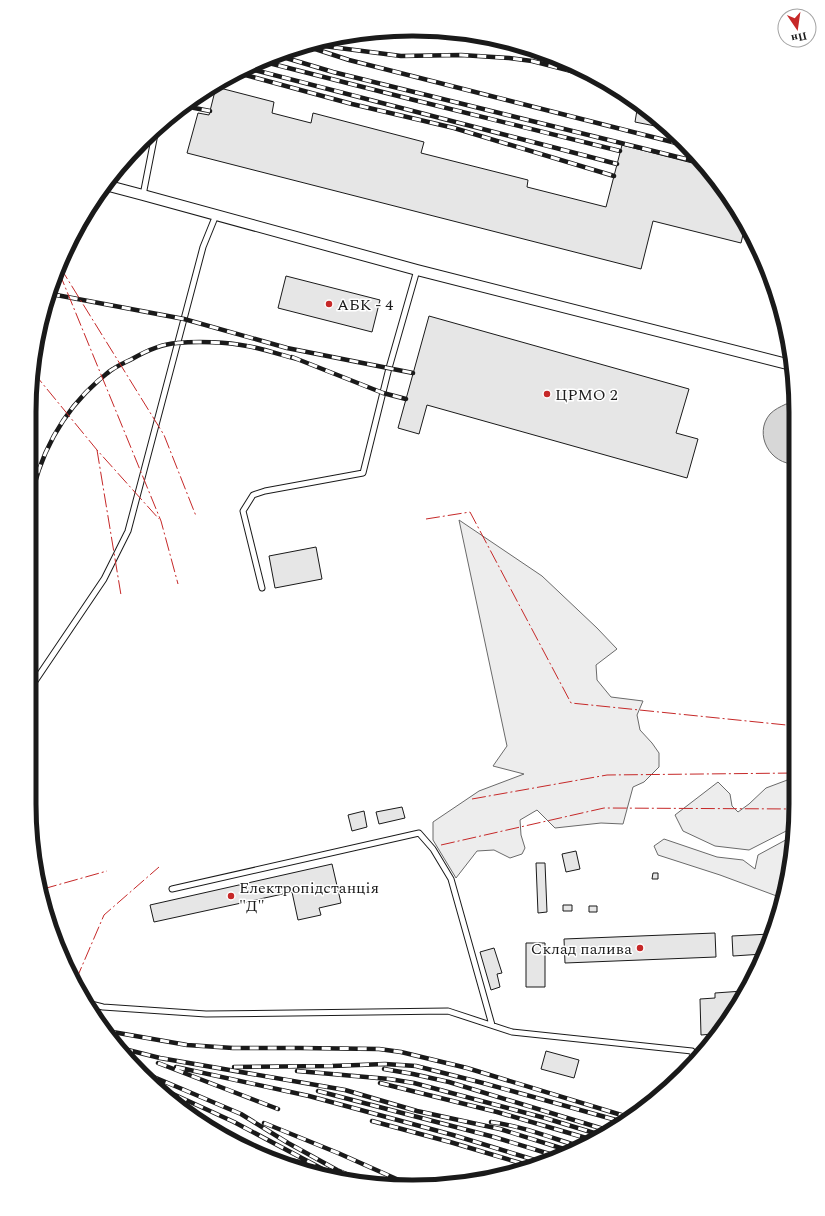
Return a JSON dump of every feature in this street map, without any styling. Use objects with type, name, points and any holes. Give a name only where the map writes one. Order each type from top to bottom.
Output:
[{"type":"street","points":[[111,187],[417,270],[786,364]]},
{"type":"lane","points":[[143,194],[154,138]]},
{"type":"lane","points":[[36,680],[104,579],[128,531],[202,247],[216,215]]},
{"type":"lane","points":[[262,588],[243,511],[253,495],[265,491],[363,473],[389,368],[417,270]]},
{"type":"lane","points":[[172,889],[419,833],[433,849],[451,879],[492,1025]]},
{"type":"lane","points":[[94,1005],[103,1007],[206,1014],[448,1011],[512,1032],[692,1051],[692,1056]]},
{"type":"shaded area","points":[[789,404],[789,463],[772,454],[764,439],[763,430],[765,422],[770,414],[776,409]]},
{"type":"shaded area","points":[[459,520],[542,576],[617,649],[596,665],[597,680],[611,697],[643,701],[637,715],[640,730],[659,753],[659,767],[644,782],[633,787],[623,824],[601,823],[555,828],[537,810],[520,820],[521,835],[525,848],[522,854],[510,858],[494,850],[477,851],[456,878],[433,840],[433,822],[479,791],[524,774],[493,766],[507,746]]},
{"type":"shaded area","points":[[789,779],[788,830],[749,850],[715,846],[683,831],[675,815],[718,782],[730,794],[732,806],[738,812],[766,788]]},
{"type":"shaded area","points":[[664,839],[717,857],[743,860],[755,869],[758,855],[787,839],[782,877],[777,896],[720,875],[658,855],[654,846]]},
{"type":"building","points":[[221,88],[274,102],[272,113],[311,123],[313,113],[424,142],[421,153],[528,180],[527,187],[606,207],[622,145],[696,164],[726,203],[743,233],[741,243],[653,221],[641,269],[187,153],[198,113],[209,115],[215,92]]},
{"type":"building","points":[[637,110],[655,124],[655,126],[635,122]]},
{"type":"building","name":"АБК - 4","points":[[286,276],[380,300],[372,332],[278,308]]},
{"type":"building","name":"ЦРМО 2","points":[[429,316],[689,389],[676,433],[698,439],[687,478],[427,405],[419,434],[398,428]]},
{"type":"building","points":[[316,547],[322,579],[275,588],[269,556]]},
{"type":"building","points":[[402,807],[405,818],[379,824],[376,812]]},
{"type":"building","points":[[364,811],[367,827],[352,831],[348,815]]},
{"type":"building","points":[[576,851],[580,869],[566,872],[562,854]]},
{"type":"building","points":[[536,863],[545,863],[547,912],[538,913]]},
{"type":"building","name":"Електропідстанція \"Д\"","points":[[332,864],[341,903],[319,908],[321,915],[298,920],[292,892],[154,922],[150,905]]},
{"type":"building","points":[[653,873],[658,873],[658,879],[652,879]]},
{"type":"building","points":[[563,905],[572,905],[572,911],[563,911]]},
{"type":"building","points":[[589,906],[597,906],[597,912],[589,912]]},
{"type":"building","name":"Склад палива","points":[[715,933],[716,957],[565,963],[564,939]]},
{"type":"building","points":[[765,934],[757,954],[733,956],[732,936]]},
{"type":"building","points":[[526,943],[545,943],[545,987],[526,987]]},
{"type":"building","points":[[494,948],[502,973],[497,974],[500,987],[491,990],[480,952]]},
{"type":"building","points":[[739,991],[726,1013],[710,1034],[701,1035],[700,999],[715,998],[715,993]]},
{"type":"building","points":[[546,1051],[579,1060],[574,1078],[541,1069]]},
{"type":"railway","points":[[326,46],[401,56],[461,55],[509,58],[532,61],[569,70]]},
{"type":"railway","points":[[315,49],[349,60],[676,143]]},
{"type":"railway","points":[[286,58],[333,72],[693,161]]},
{"type":"railway","points":[[271,64],[620,151]]},
{"type":"railway","points":[[256,70],[617,164]]},
{"type":"railway","points":[[246,75],[352,104],[454,128],[614,176]]},
{"type":"railway","points":[[192,107],[210,111]]},
{"type":"railway","points":[[55,295],[184,319],[287,348],[413,373]]},
{"type":"railway","points":[[36,479],[45,454],[53,438],[73,407],[85,393],[109,372],[143,353],[154,348],[171,344],[185,342],[212,342],[260,349],[297,359]]},
{"type":"railway","points":[[292,357],[383,393],[406,399]]},
{"type":"railway","points":[[113,1032],[187,1045],[233,1048],[379,1049],[401,1052],[467,1068],[624,1116]]},
{"type":"railway","points":[[127,1050],[160,1058],[345,1090],[417,1111],[500,1129],[562,1149]]},
{"type":"railway","points":[[158,1063],[278,1109]]},
{"type":"railway","points":[[234,1067],[385,1064],[416,1066],[616,1120]]},
{"type":"railway","points":[[176,1067],[309,1096],[453,1135],[534,1160]]},
{"type":"railway","points":[[384,1069],[449,1082],[603,1129]]},
{"type":"railway","points":[[297,1071],[389,1079],[414,1083],[545,1118],[595,1133]]},
{"type":"railway","points":[[153,1077],[241,1114],[288,1143],[347,1174]]},
{"type":"railway","points":[[380,1083],[497,1112],[585,1138]]},
{"type":"railway","points":[[318,1091],[494,1137],[550,1154]]},
{"type":"railway","points":[[173,1094],[234,1122],[322,1169]]},
{"type":"railway","points":[[372,1121],[522,1164]]},
{"type":"railway","points":[[491,1122],[524,1129],[572,1144]]},
{"type":"railway","points":[[264,1123],[397,1179]]},
{"type":"railway","points":[[294,1161],[304,1163]]},
{"type":"power","points":[[63,272],[164,435],[196,516]]},
{"type":"power","points":[[61,278],[161,521],[178,584]]},
{"type":"power","points":[[38,378],[97,450],[159,519]]},
{"type":"power","points":[[97,450],[121,595]]},
{"type":"power","points":[[426,519],[470,512],[571,703],[789,725]]},
{"type":"power","points":[[472,799],[607,775],[789,773]]},
{"type":"power","points":[[441,845],[604,808],[789,809]]},
{"type":"power","points":[[78,976],[104,915],[159,867]]},
{"type":"power","points":[[46,888],[107,871]]},
{"type":"place","name":"АБК - 4","points":[[329,304]]},
{"type":"place","name":"ЦРМО 2","points":[[547,394]]},
{"type":"place","name":"Електропідстанція \"Д\"","points":[[231,896]]},
{"type":"place","name":"Склад палива","points":[[640,948]]}]
